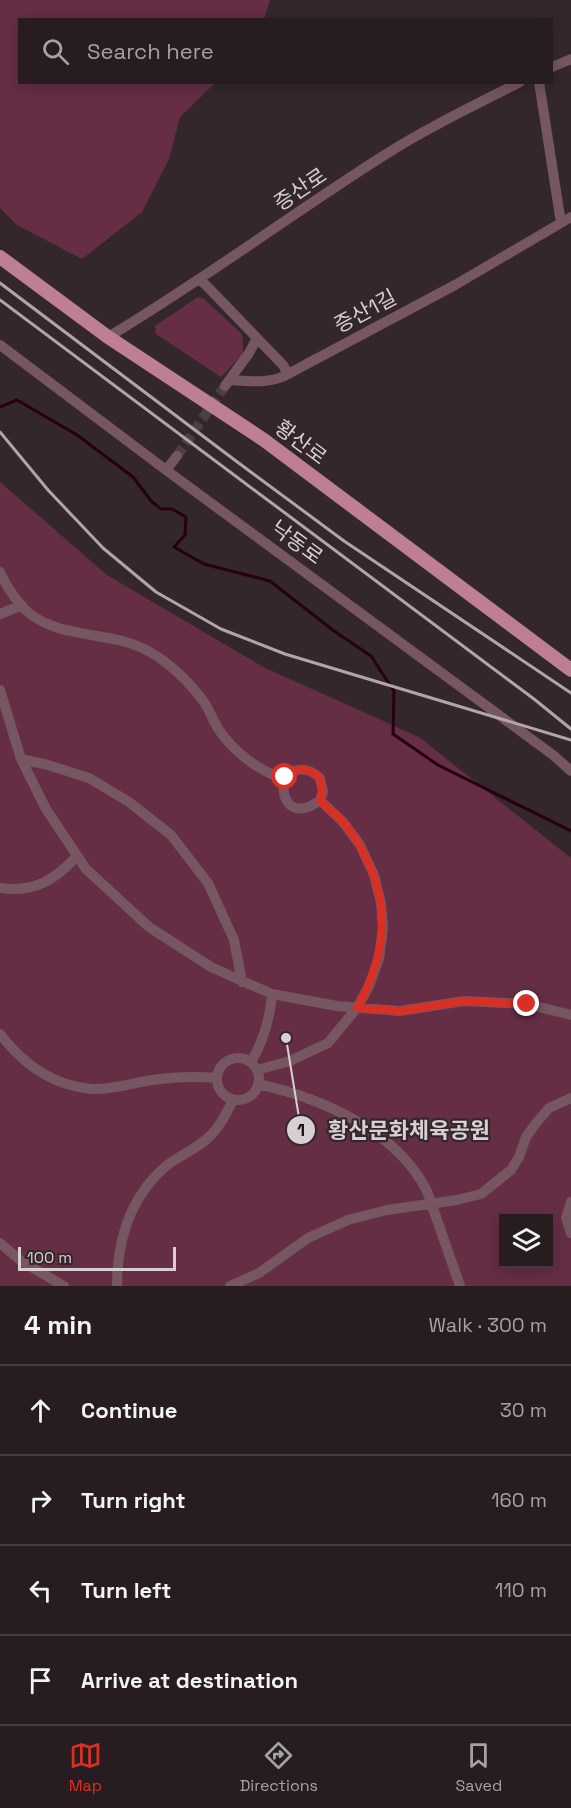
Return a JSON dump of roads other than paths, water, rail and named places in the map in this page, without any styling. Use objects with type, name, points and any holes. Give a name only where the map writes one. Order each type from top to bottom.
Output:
[{"type":"main road","name":"황산로","points":[[0,257],[108,337],[264,440],[571,670]]},
{"type":"street","points":[[553,67],[571,58]]},
{"type":"street","name":"증산로","points":[[108,337],[200,279],[384,156],[440,123],[516,84]]},
{"type":"street","points":[[540,84],[561,223]]},
{"type":"street","name":"증산1길","points":[[257,338],[228,383],[280,379],[451,287],[571,217]]},
{"type":"street","points":[[200,279],[283,365],[288,374]]},
{"type":"street","name":"낙동로","points":[[0,345],[571,771]]},
{"type":"street","points":[[166,470],[177,456]]},
{"type":"street","points":[[0,572],[4,581],[29,614],[70,631],[123,639],[152,653],[189,684],[204,702],[219,730],[232,746],[273,775],[284,778],[297,769],[315,773],[320,778],[322,786],[320,800]]},
{"type":"street","points":[[0,614],[22,605]]},
{"type":"street","points":[[0,690],[21,759],[46,809],[86,869],[149,927],[211,967],[272,994],[315,1003],[400,1011],[464,1001],[527,1004],[571,1015]]},
{"type":"street","points":[[21,759],[89,778],[129,802],[171,835],[208,883],[234,940],[242,982]]},
{"type":"street","points":[[284,778],[285,801],[293,808],[304,809],[320,800]]},
{"type":"street","points":[[272,994],[271,1012],[266,1032],[254,1066],[258,1084],[253,1094],[247,1098],[233,1100],[221,1092],[217,1086],[216,1078],[220,1066],[232,1058],[238,1058],[254,1066],[290,1061],[328,1043],[357,1008],[369,986],[378,959],[382,928],[381,903],[374,875],[360,845],[343,822],[320,800]]},
{"type":"street","points":[[0,888],[25,889],[39,884],[65,869],[77,856]]},
{"type":"street","points":[[0,1034],[21,1058],[38,1071],[75,1086],[93,1089],[162,1079],[216,1078]]},
{"type":"street","points":[[258,1084],[311,1099],[367,1128],[410,1165],[420,1177],[432,1204],[460,1286]]},
{"type":"street","points":[[230,1286],[259,1273],[308,1238],[328,1228],[376,1212],[481,1194],[511,1170],[519,1157],[526,1137],[549,1108],[571,1098]]},
{"type":"street","points":[[117,1286],[117,1266],[124,1230],[140,1194],[165,1167],[211,1136],[233,1100]]},
{"type":"street","points":[[571,1202],[566,1218],[571,1233]]},
{"type":"street","points":[[0,1243],[40,1274],[64,1286]]},
{"type":"waterway","points":[[0,407],[17,400],[77,435],[133,477],[152,502],[161,509],[172,509],[186,517],[185,535],[174,547],[204,564],[270,581],[334,631],[371,656],[394,691],[393,734],[438,765],[571,831]]},
{"type":"tunnel","points":[[177,456],[225,386]]},
{"type":"railway","points":[[0,283],[344,541],[571,693]]},
{"type":"railway","points":[[0,300],[571,729]]},
{"type":"railway","points":[[0,432],[48,490],[103,548],[156,592],[221,629],[285,654],[571,740]]},
{"type":"place","name":"황산문화체육공원","points":[[286,1038]]}]
